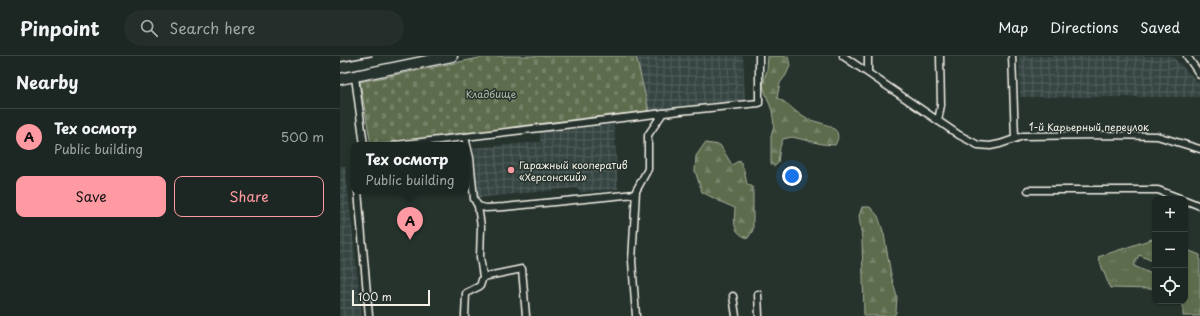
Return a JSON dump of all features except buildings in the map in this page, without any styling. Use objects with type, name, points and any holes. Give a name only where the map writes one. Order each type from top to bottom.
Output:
[{"type":"main road","points":[[340,79],[452,56]]},
{"type":"street","points":[[422,142],[759,103],[759,56]]},
{"type":"street","points":[[842,56],[868,72],[938,121],[941,105],[940,56]]},
{"type":"street","points":[[868,56],[868,72]]},
{"type":"street","points":[[1012,56],[1015,138]]},
{"type":"street","points":[[1188,56],[1200,75]]},
{"type":"street","points":[[355,77],[364,142]]},
{"type":"street","points":[[636,316],[632,261],[635,194],[648,169],[648,135],[663,113]]},
{"type":"street","name":"1-й Карьерный переулок","points":[[938,121],[959,135],[978,145],[990,146],[1023,136],[1104,134],[1157,136],[1200,149]]},
{"type":"street","points":[[465,137],[466,142]]},
{"type":"street","points":[[465,316],[466,293],[480,286],[483,277],[480,257],[481,227],[478,206],[474,199],[469,154]]},
{"type":"street","points":[[1028,190],[1158,190],[1174,196]]},
{"type":"street","points":[[358,194],[369,316]]},
{"type":"street","points":[[478,206],[486,208],[504,207],[635,194]]},
{"type":"street","points":[[1188,201],[1200,206]]},
{"type":"street","points":[[483,277],[522,269],[526,316]]},
{"type":"street","points":[[758,294],[759,316]]},
{"type":"street","points":[[733,296],[736,316]]},
{"type":"shaded area","points":[[636,56],[743,56],[745,102],[649,111]]},
{"type":"shaded area","points":[[1019,56],[1172,56],[1200,84],[1200,97],[1020,97]]},
{"type":"shaded area","points":[[614,124],[618,189],[581,192],[576,188],[475,198],[471,148],[540,142],[540,132]]},
{"type":"shaded area","points":[[340,166],[345,166],[362,316],[340,316]]},
{"type":"green space","name":"Кладбище","points":[[489,56],[636,56],[649,111],[396,142],[370,142],[360,82]]},
{"type":"green space","points":[[768,56],[788,56],[790,66],[780,83],[777,98],[806,118],[834,129],[838,135],[835,145],[822,144],[792,137],[783,139],[780,147],[778,163],[775,166],[771,164],[771,137],[774,125],[772,111],[763,86]]},
{"type":"green space","points":[[705,143],[720,145],[732,165],[740,160],[747,184],[753,187],[753,230],[748,238],[739,233],[735,226],[735,208],[702,192],[695,171],[696,156]]},
{"type":"green space","points":[[862,207],[870,207],[878,216],[884,234],[891,275],[897,297],[896,312],[894,316],[864,316],[862,239],[859,216]]},
{"type":"green space","points":[[1152,239],[1152,261],[1139,255],[1134,266],[1152,274],[1152,289],[1110,288],[1098,257]]},
{"type":"green space","points":[[1188,250],[1200,255],[1200,316],[1183,316],[1183,304],[1188,304]]},
{"type":"railway","points":[[340,62],[372,56]]},
{"type":"place","name":"Гаражный кооператив «Херсонский»","points":[[511,170]]},
{"type":"place","name":"Тех осмотр","points":[[410,240]]}]
